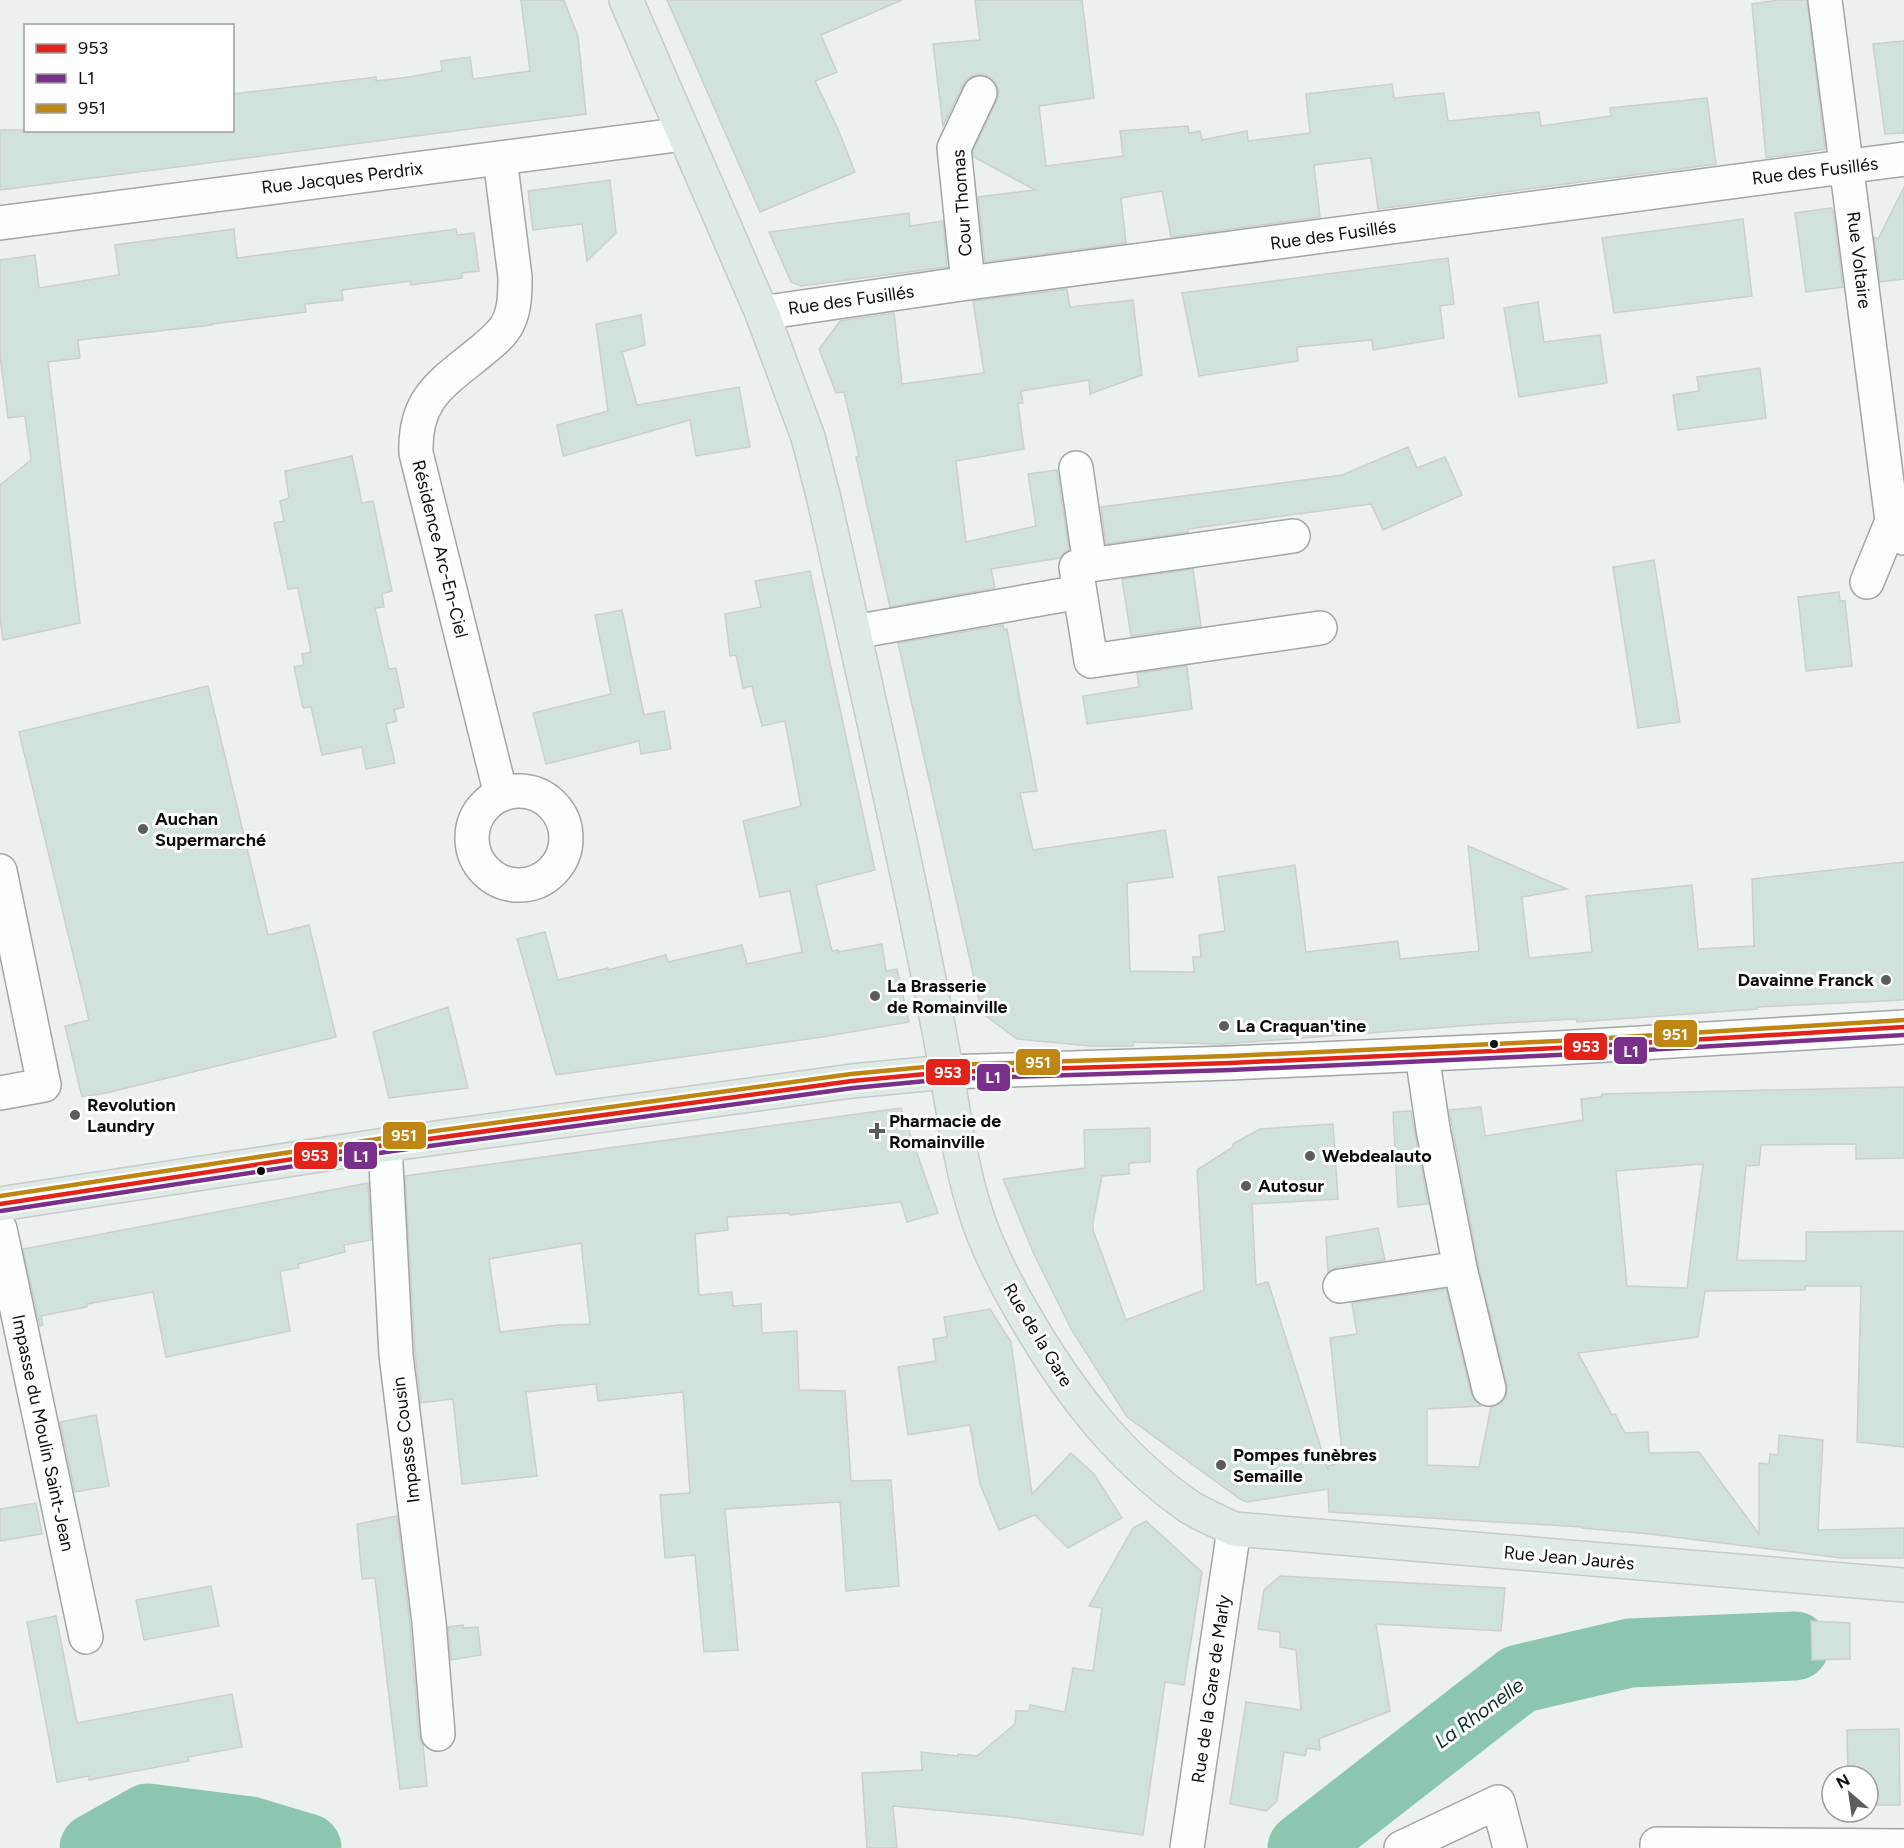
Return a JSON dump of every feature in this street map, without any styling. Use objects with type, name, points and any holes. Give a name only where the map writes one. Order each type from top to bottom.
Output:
[{"type":"main road","name":"Rue de la Gare","points":[[626,0],[762,312],[808,437],[824,499],[917,918],[947,1072],[960,1154],[975,1212],[986,1241],[1038,1340],[1091,1416],[1136,1464],[1164,1488],[1191,1508],[1234,1530]]},
{"type":"main road","points":[[0,1204],[385,1145],[852,1081],[947,1072]]},
{"type":"main road","name":"Rue Jean Jaurès","points":[[1234,1530],[1904,1585]]},
{"type":"street","name":"Rue Voltaire","points":[[1825,0],[1898,529]]},
{"type":"street","name":"Cour Thomas","points":[[968,283],[954,148],[980,93]]},
{"type":"street","name":"Rue Jacques Perdrix","points":[[0,223],[684,134]]},
{"type":"street","name":"Résidence Arc-En-Ciel","points":[[500,158],[515,277],[513,307],[508,322],[499,335],[445,380],[427,401],[421,413],[415,437],[416,453],[501,795]]},
{"type":"street","name":"Rue des Fusillés","points":[[762,312],[1904,159]]},
{"type":"street","points":[[1076,468],[1091,661],[1320,628]]},
{"type":"street","points":[[1867,582],[1898,529]]},
{"type":"street","points":[[854,632],[1085,578],[1293,536]]},
{"type":"street","points":[[0,871],[44,1085],[0,1093]]},
{"type":"street","points":[[947,1072],[1422,1054],[1904,1027]]},
{"type":"street","points":[[1422,1054],[1433,1129],[1460,1268],[1489,1389]]},
{"type":"street","name":"Impasse Cousin","points":[[385,1145],[396,1355],[429,1622],[438,1734]]},
{"type":"street","name":"Impasse du Moulin Saint-Jean","points":[[0,1229],[87,1637]]},
{"type":"street","points":[[1340,1286],[1460,1268]]},
{"type":"street","name":"Rue de la Gare de Marly","points":[[1187,1848],[1234,1530]]},
{"type":"street","points":[[1401,1848],[1498,1802],[1510,1848]]},
{"type":"street","points":[[1657,1848],[1657,1844],[1904,1846]]},
{"type":"building","points":[[521,0],[564,0],[578,37],[586,114],[0,190],[0,130],[234,132],[234,94],[376,77],[376,81],[409,77],[442,71],[441,61],[470,57],[473,79],[530,71]]},
{"type":"building","points":[[667,0],[902,0],[821,35],[837,72],[815,81],[855,172],[760,212]]},
{"type":"building","points":[[975,0],[1082,0],[1094,98],[1039,106],[1046,166],[1123,156],[1120,131],[1188,126],[1189,133],[1200,131],[1202,140],[1247,131],[1248,141],[1310,133],[1306,94],[1392,84],[1394,98],[1444,93],[1448,121],[1539,112],[1541,126],[1611,116],[1610,108],[1707,98],[1716,164],[1378,209],[1371,158],[1314,165],[1320,217],[1171,237],[1162,191],[1121,198],[1126,243],[985,262],[978,197],[1035,190],[974,157],[973,151],[999,91],[995,82],[988,76],[978,74],[969,78],[963,85],[943,126],[933,44],[980,40]]},
{"type":"building","points":[[1778,0],[1807,0],[1825,149],[1766,158],[1752,4]]},
{"type":"building","points":[[1904,41],[1904,133],[1885,134],[1873,44]]},
{"type":"building","points":[[610,180],[616,233],[587,261],[582,224],[533,230],[528,191]]},
{"type":"building","points":[[1904,187],[1904,279],[1880,282],[1874,237],[1878,239]]},
{"type":"building","points":[[1831,208],[1843,287],[1806,292],[1795,213]]},
{"type":"building","points":[[909,213],[910,226],[943,221],[947,267],[801,286],[791,282],[769,232]]},
{"type":"building","points":[[1743,219],[1752,296],[1614,313],[1602,238]]},
{"type":"building","points":[[234,229],[237,258],[456,229],[457,235],[474,233],[479,271],[462,273],[462,278],[411,285],[411,281],[342,290],[343,300],[305,304],[306,312],[78,340],[80,358],[48,362],[80,623],[3,640],[0,618],[0,485],[31,460],[25,416],[8,418],[0,356],[0,260],[35,255],[39,288],[119,275],[115,245]]},
{"type":"building","points":[[1448,258],[1454,304],[1440,306],[1444,338],[1373,350],[1372,340],[1297,347],[1298,361],[1199,376],[1182,293]]},
{"type":"building","points":[[1067,289],[1070,307],[1133,300],[1142,375],[1090,394],[1089,380],[1021,391],[1023,403],[1018,403],[1024,449],[956,461],[966,542],[1036,526],[1028,474],[1057,470],[1069,550],[1060,558],[991,569],[995,588],[890,607],[856,457],[859,456],[844,392],[836,393],[819,349],[840,321],[894,313],[902,384],[984,373],[973,301]]},
{"type":"building","points":[[1538,302],[1544,342],[1600,335],[1607,383],[1519,397],[1504,308]]},
{"type":"building","points":[[641,315],[645,345],[622,352],[637,405],[739,387],[750,447],[696,456],[690,420],[563,456],[557,425],[608,411],[596,324]]},
{"type":"building","points":[[1760,368],[1766,418],[1678,430],[1673,395],[1699,391],[1697,377]]},
{"type":"building","points":[[1408,447],[1417,468],[1445,457],[1462,495],[1383,530],[1371,504],[1188,529],[1188,532],[1106,544],[1101,507],[1342,475]]},
{"type":"building","points":[[352,456],[362,503],[373,501],[392,591],[382,594],[384,607],[375,608],[389,669],[396,668],[404,707],[394,710],[397,721],[386,724],[395,763],[366,769],[362,747],[322,755],[311,707],[303,708],[294,667],[304,665],[302,654],[311,652],[298,588],[288,589],[274,523],[284,521],[280,501],[289,498],[285,471]]},
{"type":"building","points":[[1654,560],[1680,722],[1638,728],[1613,567]]},
{"type":"building","points":[[1193,569],[1201,626],[1131,636],[1122,579]]},
{"type":"building","points":[[810,571],[875,870],[816,885],[832,951],[838,950],[838,952],[882,944],[886,971],[897,969],[909,1022],[822,1037],[556,1075],[517,939],[545,932],[558,980],[666,955],[668,962],[742,945],[747,964],[802,952],[790,891],[760,897],[743,821],[801,806],[785,721],[762,726],[752,686],[743,688],[736,655],[730,656],[725,614],[761,607],[755,581]]},
{"type":"building","points":[[1839,592],[1840,601],[1845,601],[1852,666],[1806,671],[1798,597]]},
{"type":"building","points":[[622,610],[644,715],[664,711],[671,749],[641,754],[639,741],[546,764],[533,713],[611,694],[595,615]]},
{"type":"building","points":[[1003,625],[1004,630],[1007,629],[1037,791],[1020,793],[1033,850],[1165,830],[1173,877],[1127,883],[1130,971],[1194,972],[1193,957],[1201,957],[1199,935],[1225,931],[1218,877],[1295,865],[1306,952],[1398,941],[1400,959],[1479,951],[1468,846],[1567,889],[1522,897],[1529,958],[1592,952],[1586,896],[1692,885],[1698,949],[1754,946],[1752,879],[1904,862],[1904,1000],[1757,1007],[1757,1009],[1577,1022],[1576,1019],[1487,1024],[1223,1044],[1133,1042],[1133,1046],[1091,1046],[1017,1039],[982,1013],[898,643]]},
{"type":"building","points":[[1187,666],[1192,709],[1087,724],[1083,696],[1139,687],[1137,673]]},
{"type":"building","name":"Auchan Supermarché","points":[[208,686],[268,935],[309,925],[336,1037],[82,1097],[65,1026],[89,1020],[19,732]]},
{"type":"building","points":[[448,1007],[468,1088],[389,1098],[373,1032]]},
{"type":"building","points":[[1904,1087],[1904,1158],[1856,1159],[1856,1144],[1761,1145],[1759,1165],[1746,1166],[1737,1260],[1806,1261],[1806,1232],[1904,1231],[1904,1447],[1857,1442],[1861,1286],[1806,1286],[1805,1290],[1705,1291],[1698,1337],[1578,1353],[1612,1415],[1615,1414],[1625,1433],[1648,1432],[1649,1453],[1699,1452],[1759,1534],[1759,1463],[1769,1464],[1770,1454],[1778,1455],[1779,1435],[1823,1440],[1818,1530],[1904,1528],[1904,1558],[1841,1558],[1582,1527],[1329,1512],[1328,1489],[1247,1502],[1127,1417],[1071,1329],[1033,1252],[1003,1179],[1085,1168],[1084,1130],[1150,1128],[1150,1162],[1129,1163],[1129,1174],[1102,1176],[1093,1222],[1093,1230],[1126,1320],[1204,1290],[1197,1170],[1233,1147],[1233,1144],[1260,1129],[1333,1124],[1338,1199],[1252,1204],[1256,1285],[1268,1282],[1328,1470],[1328,1466],[1343,1462],[1330,1338],[1357,1334],[1352,1303],[1446,1289],[1471,1393],[1481,1406],[1427,1409],[1427,1465],[1479,1467],[1491,1407],[1502,1402],[1507,1394],[1507,1385],[1478,1264],[1449,1110],[1481,1107],[1485,1136],[1583,1120],[1581,1099],[1601,1097],[1602,1094]],"holes":[[[1703,1164],[1687,1288],[1627,1286],[1616,1171]]]},
{"type":"building","points":[[901,1108],[938,1213],[907,1222],[901,1202],[790,1215],[789,1213],[727,1217],[728,1230],[695,1234],[699,1295],[732,1292],[733,1306],[761,1304],[762,1333],[797,1331],[799,1390],[845,1391],[851,1481],[891,1480],[899,1586],[846,1591],[840,1502],[725,1509],[738,1650],[704,1652],[695,1555],[665,1558],[660,1495],[690,1493],[683,1392],[598,1401],[596,1384],[526,1392],[537,1476],[462,1484],[453,1399],[421,1403],[415,1353],[405,1176]],"holes":[[[581,1243],[590,1324],[500,1332],[489,1259]]]},
{"type":"building","points":[[1411,1111],[1428,1204],[1398,1207],[1393,1112]]},
{"type":"building","points":[[368,1183],[371,1240],[344,1245],[345,1252],[298,1264],[299,1268],[280,1271],[290,1331],[166,1357],[153,1292],[87,1304],[87,1307],[41,1316],[43,1325],[40,1326],[23,1249]]},
{"type":"building","points":[[1378,1228],[1385,1260],[1337,1267],[1328,1272],[1326,1237]]},
{"type":"building","points":[[990,1309],[1011,1342],[1032,1494],[1071,1453],[1094,1474],[1122,1518],[1068,1548],[1035,1515],[999,1530],[980,1484],[970,1425],[908,1435],[898,1367],[936,1361],[933,1339],[947,1337],[944,1317]]},
{"type":"building","points":[[96,1415],[109,1486],[75,1492],[60,1422]]},
{"type":"building","points":[[36,1503],[42,1534],[0,1541],[0,1509]]},
{"type":"building","points":[[397,1516],[410,1624],[419,1736],[423,1745],[427,1786],[400,1789],[375,1578],[362,1579],[357,1524]]},
{"type":"building","points":[[1146,1521],[1202,1572],[1184,1685],[1165,1682],[1143,1835],[1011,1817],[893,1806],[897,1848],[867,1848],[862,1773],[922,1770],[921,1752],[977,1756],[1015,1724],[1016,1711],[1029,1711],[1030,1705],[1065,1712],[1073,1668],[1093,1671],[1102,1608],[1089,1606],[1133,1528]]},
{"type":"building","points":[[1280,1576],[1505,1588],[1501,1631],[1376,1624],[1390,1711],[1319,1739],[1320,1750],[1307,1748],[1305,1756],[1284,1752],[1277,1801],[1266,1811],[1230,1804],[1246,1702],[1301,1710],[1296,1650],[1280,1647],[1280,1632],[1258,1629],[1264,1590]]},
{"type":"building","points":[[211,1586],[219,1626],[144,1640],[136,1600]]},
{"type":"building","points":[[56,1616],[77,1723],[232,1694],[242,1747],[188,1757],[189,1761],[89,1780],[89,1776],[57,1782],[27,1622]]},
{"type":"building","points":[[1811,1621],[1850,1623],[1850,1659],[1812,1660]]},
{"type":"building","points":[[463,1625],[463,1628],[478,1627],[481,1655],[451,1660],[448,1627]]},
{"type":"building","points":[[1899,1729],[1900,1805],[1880,1805],[1880,1764],[1848,1764],[1847,1730]]},
{"type":"waterway","name":"La Rhonelle","points":[[1302,1848],[1519,1679],[1630,1653],[1795,1646]]},
{"type":"waterway","name":"La Rhonelle","points":[[94,1848],[148,1818],[250,1831],[307,1848]]},
{"type":"transit line","name":"951","points":[[0,1196],[384,1138],[851,1074],[946,1065],[1230,1056],[1558,1041],[1904,1020]]},
{"type":"transit line","name":"953","points":[[0,1204],[385,1145],[852,1081],[947,1072],[1230,1063],[1558,1048],[1904,1027]]},
{"type":"transit line","name":"L1","points":[[1,1211],[386,1152],[853,1088],[947,1079],[1230,1070],[1558,1055],[1904,1035]]},
{"type":"place","name":"Auchan Supermarché","points":[[143,829]]},
{"type":"place","name":"Davainne Franck","points":[[1886,980]]},
{"type":"place","name":"La Brasserie de Romainville","points":[[875,996]]},
{"type":"place","name":"La Craquan'tine","points":[[1224,1026]]},
{"type":"place","name":"Revolution Laundry","points":[[75,1115]]},
{"type":"place","name":"Pharmacie de Romainville","points":[[877,1131]]},
{"type":"place","name":"Webdealauto","points":[[1310,1156]]},
{"type":"place","name":"Autosur","points":[[1246,1186]]},
{"type":"place","name":"Pompes funèbres Semaille","points":[[1221,1465]]}]
